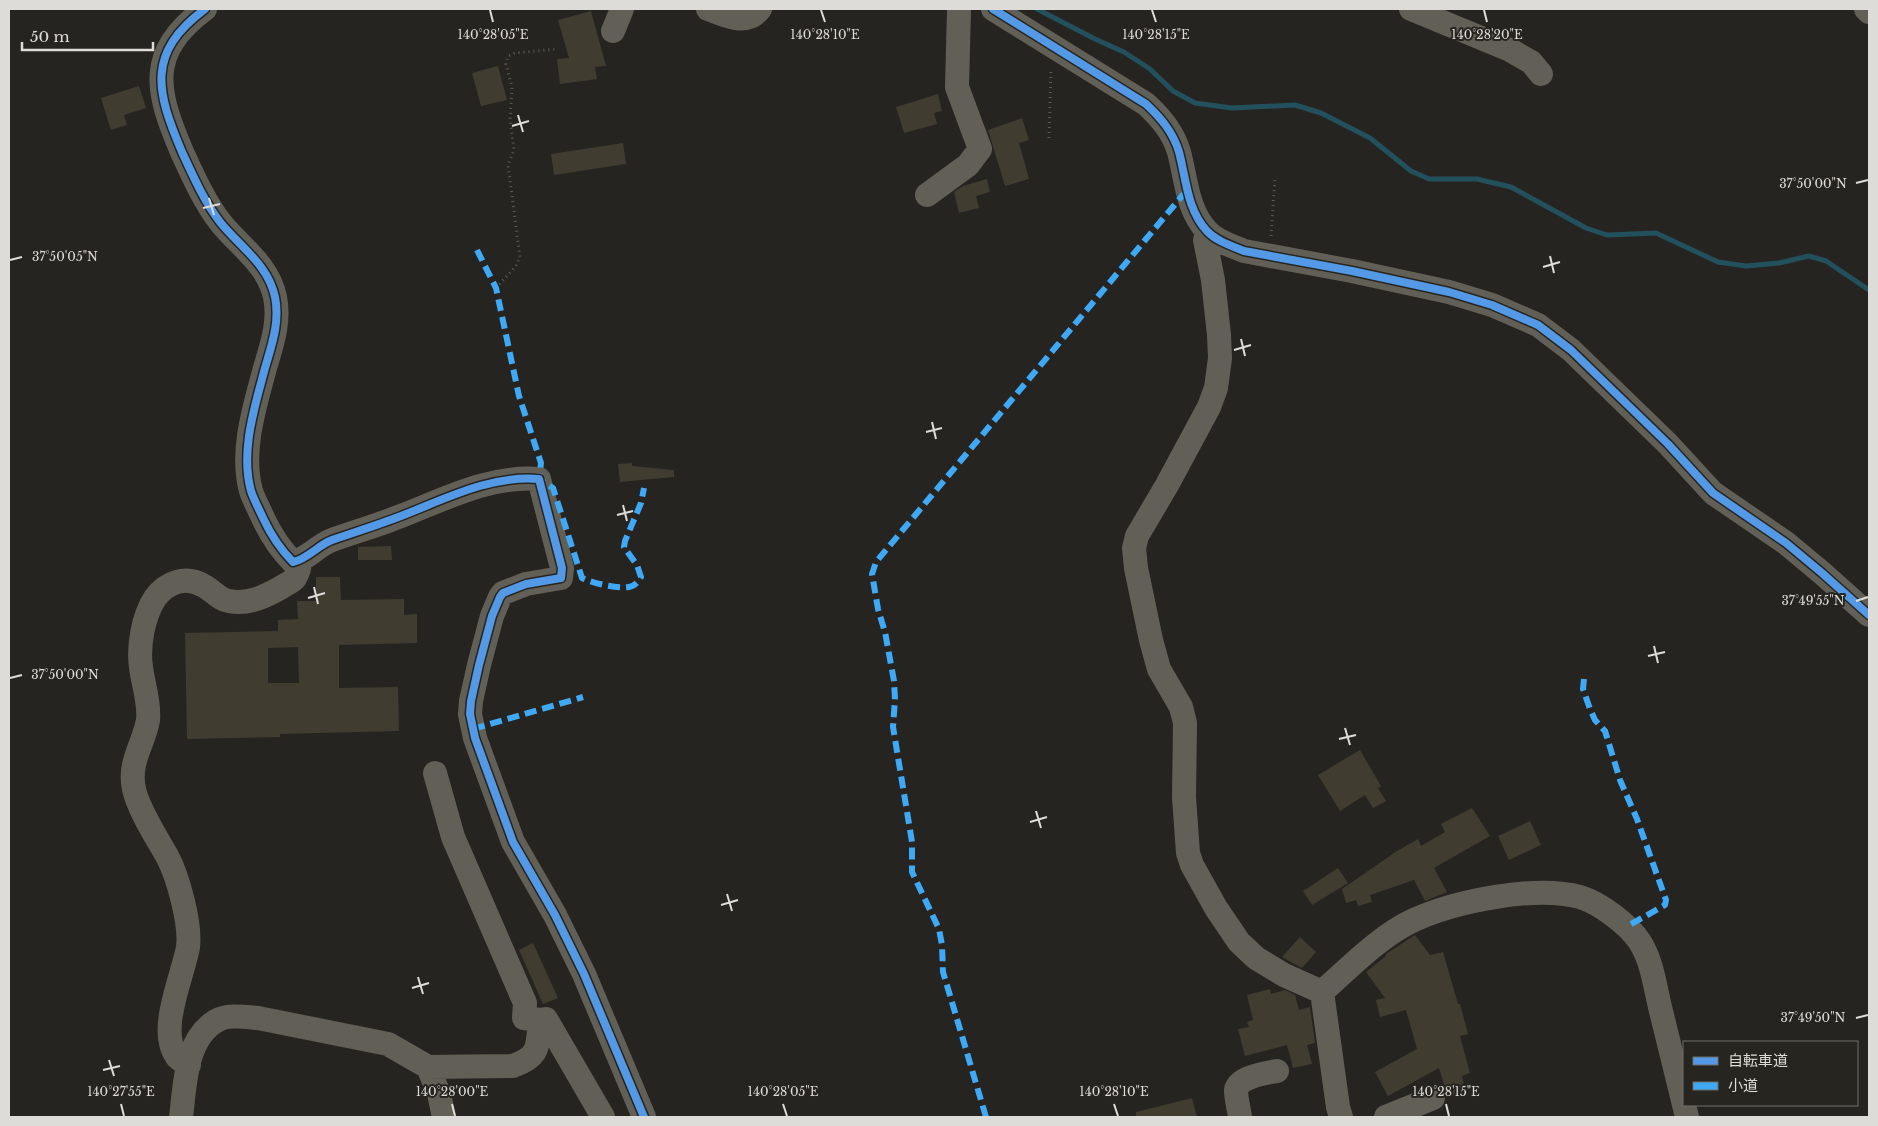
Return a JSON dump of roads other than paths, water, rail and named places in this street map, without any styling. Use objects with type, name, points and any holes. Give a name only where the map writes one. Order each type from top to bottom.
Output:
[{"type":"street","points":[[205,9],[189,21],[171,42],[164,60],[162,94],[167,117],[204,198],[220,222],[268,273],[275,296],[276,330],[252,420],[248,449],[248,477],[254,500],[282,552],[293,562],[300,560],[330,540],[370,528],[448,496],[493,483],[532,478],[539,479],[562,568],[561,578],[526,584],[504,593],[500,597],[492,616],[479,665],[470,714],[475,738],[513,842],[555,915],[584,974],[644,1117]]},
{"type":"street","points":[[613,31],[622,9]]},
{"type":"street","points":[[708,9],[732,19],[748,18],[760,9]]},
{"type":"street","points":[[927,195],[968,165],[980,149],[957,87],[958,9]]},
{"type":"street","points":[[993,9],[1146,104],[1160,117],[1171,134],[1178,150],[1188,197],[1201,224],[1209,233],[1228,245],[1244,251],[1352,271],[1449,292],[1492,305],[1538,325],[1571,350],[1668,444],[1713,493],[1786,543],[1822,572],[1869,615]]},
{"type":"street","points":[[1411,9],[1510,50],[1531,62],[1541,74]]},
{"type":"street","points":[[1866,9],[1869,12]]},
{"type":"street","points":[[1205,240],[1213,280],[1219,335],[1220,358],[1216,388],[1200,425],[1137,536],[1134,548],[1136,568],[1159,669],[1181,707],[1185,723],[1184,797],[1188,853],[1192,865],[1216,908],[1239,942],[1256,958],[1284,975],[1322,992]]},
{"type":"street","points":[[189,1065],[178,1059],[174,1052],[169,1032],[171,1015],[186,960],[189,940],[187,921],[175,873],[155,836],[134,789],[132,766],[148,719],[147,700],[140,665],[146,619],[154,600],[168,585],[177,581],[194,581],[202,584],[226,601],[246,602],[271,594],[294,580],[300,567],[300,560]]},
{"type":"street","points":[[434,773],[454,837],[525,1003],[524,1018],[546,1019],[603,1117]]},
{"type":"street","points":[[1322,992],[1377,944],[1413,920],[1429,914],[1473,900],[1546,892],[1581,897],[1605,910],[1624,924],[1640,942],[1651,966],[1683,1100]]},
{"type":"street","points":[[1322,992],[1341,1117]]},
{"type":"street","points":[[181,1117],[194,1046],[206,1029],[217,1020],[237,1016],[258,1018],[388,1044],[428,1067],[513,1066],[524,1062],[535,1053],[539,1039],[540,1020]]},
{"type":"street","points":[[428,1067],[439,1094],[444,1117]]},
{"type":"street","points":[[1240,1117],[1236,1088],[1239,1083],[1256,1076],[1277,1071]]},
{"type":"street","points":[[1386,1117],[1432,1098]]},
{"type":"waterway","points":[[1037,9],[1124,52],[1150,69],[1173,91],[1195,103],[1232,108],[1295,105],[1321,113],[1370,138],[1411,171],[1429,179],[1477,179],[1511,187],[1586,228],[1607,235],[1656,233],[1718,262],[1746,266],[1779,263],[1809,256],[1826,261],[1869,290]]}]
